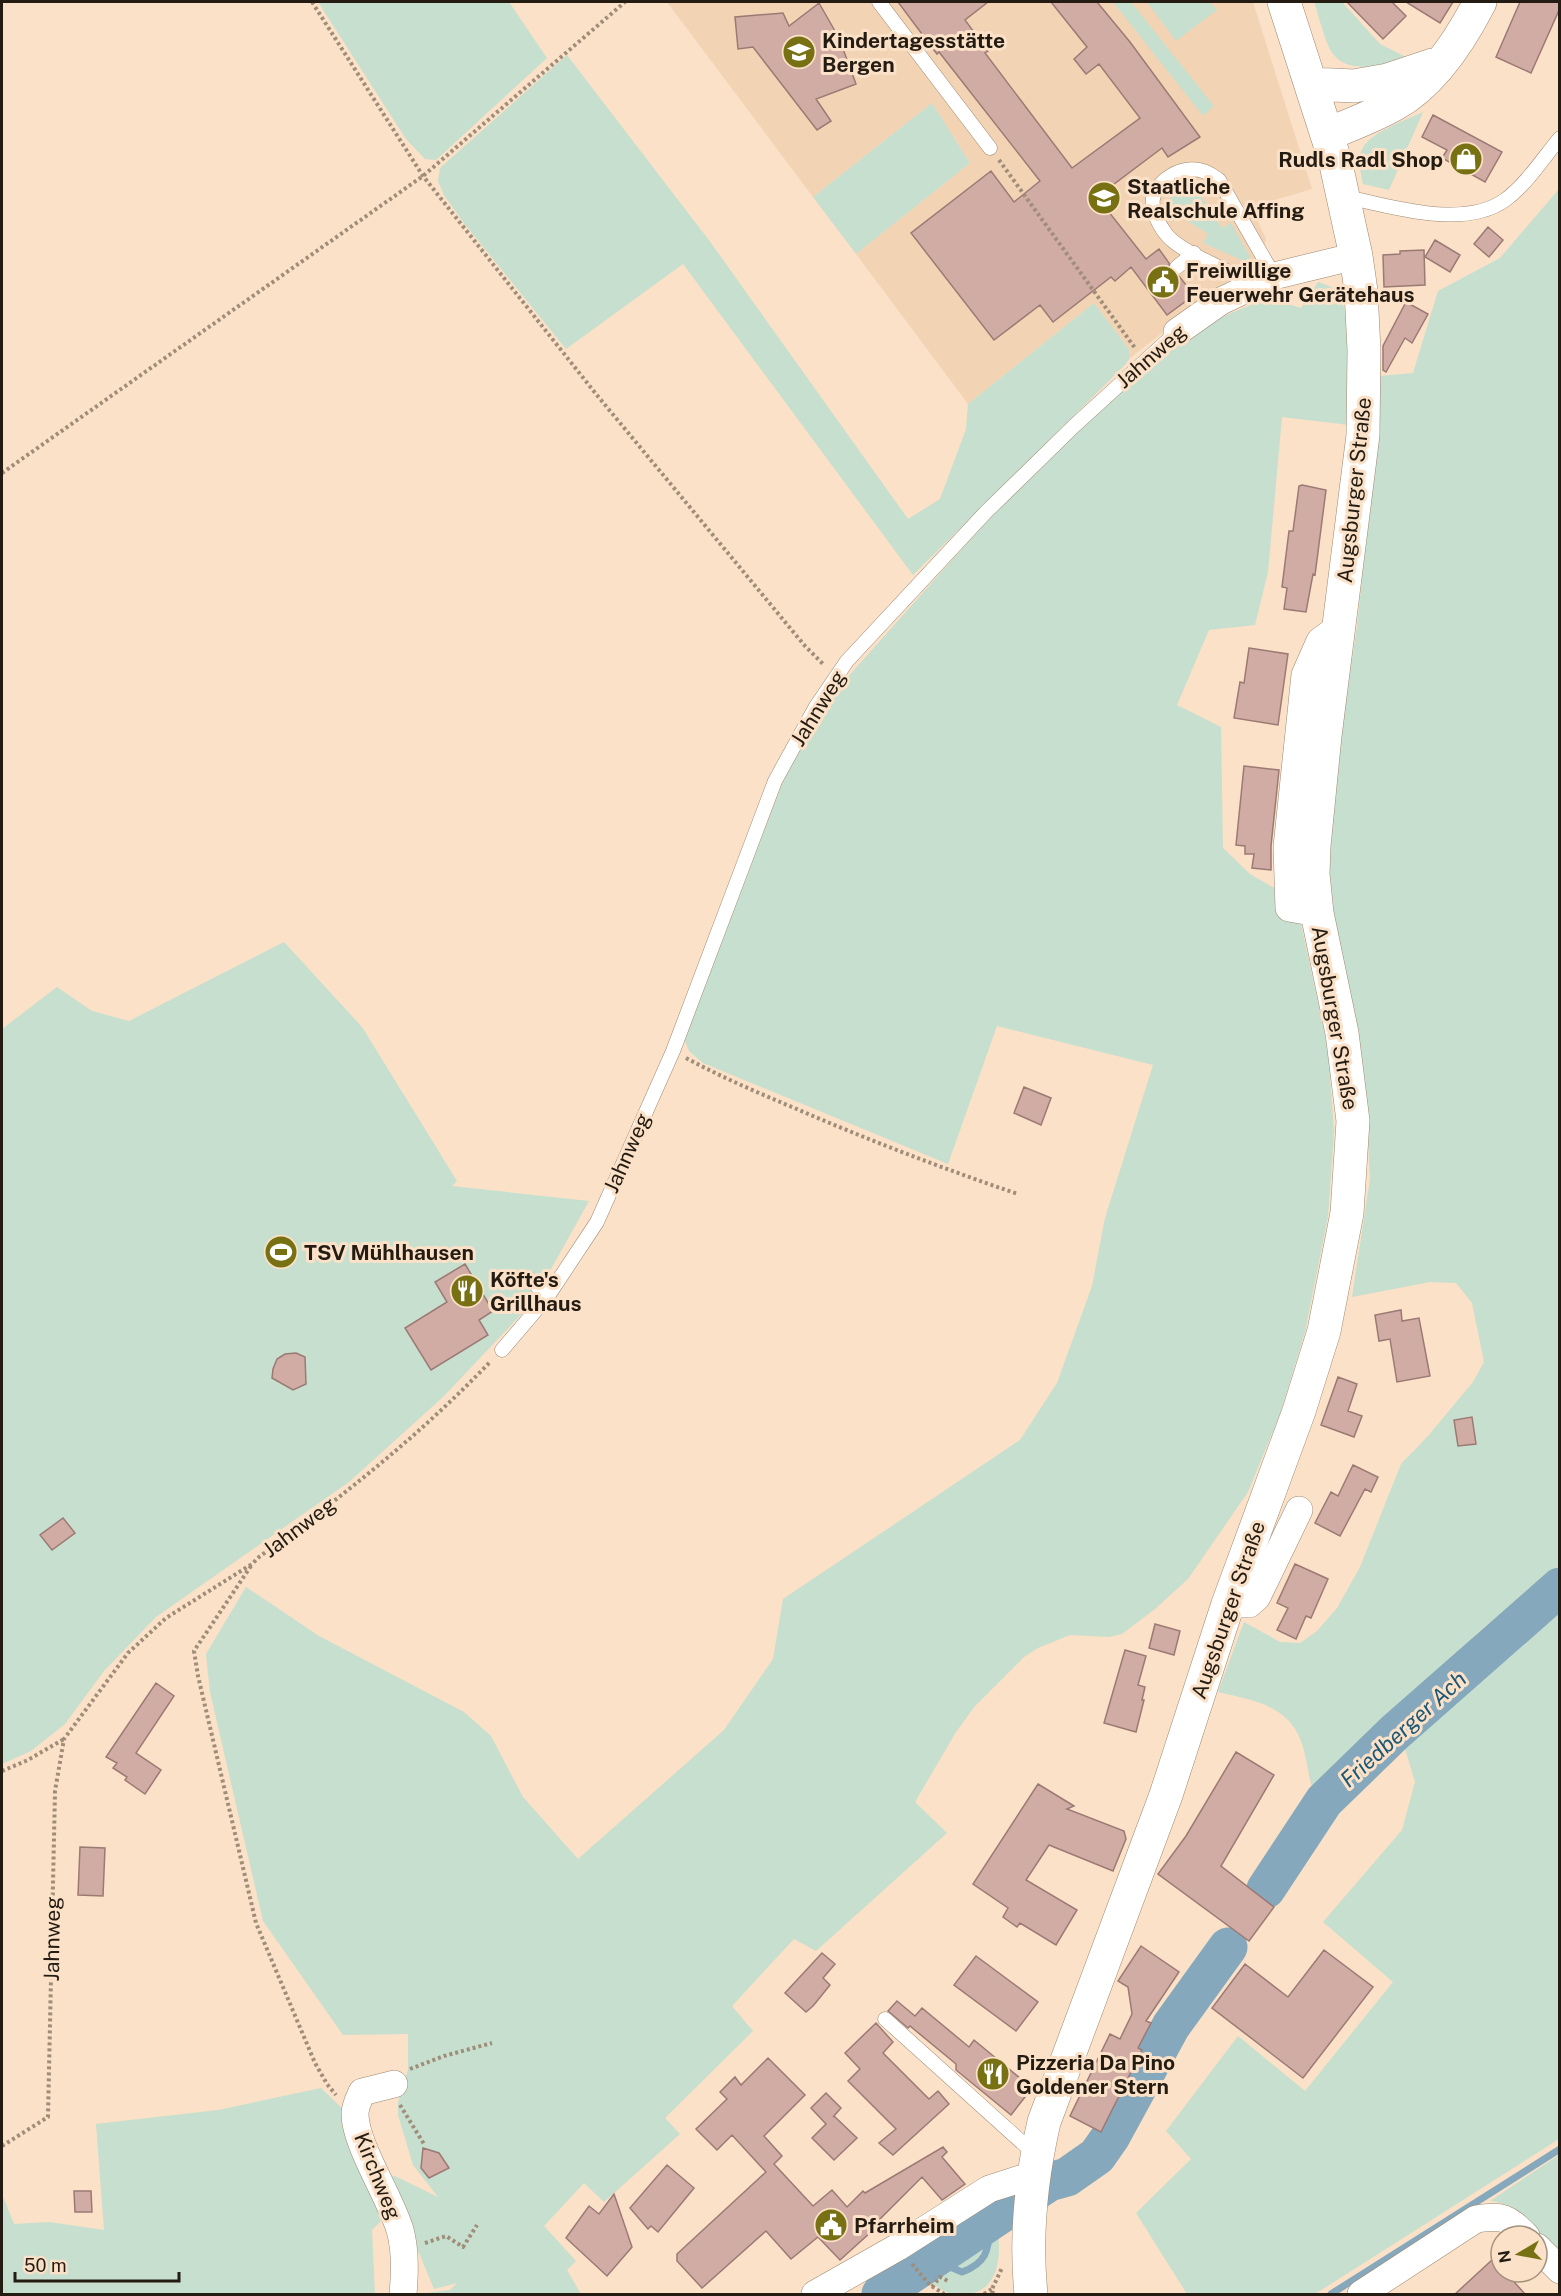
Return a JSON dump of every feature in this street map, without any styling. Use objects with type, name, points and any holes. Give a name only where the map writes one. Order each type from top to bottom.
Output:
[{"type":"main road","name":"Augsburger Straße","points":[[1031,2295],[1028,2269],[1029,2219],[1034,2172],[1044,2122],[1166,1795],[1228,1604],[1299,1411],[1324,1331],[1347,1213],[1353,1121],[1342,1033],[1317,913],[1313,874],[1314,846],[1338,628],[1363,435],[1364,350],[1361,291],[1356,255],[1328,134],[1284,2]]},
{"type":"main road","points":[[1328,134],[1396,104],[1413,92],[1441,62],[1472,19],[1480,2]]},
{"type":"main road","points":[[1311,84],[1354,86],[1388,80],[1441,62]]},
{"type":"street","name":"Jahnweg","points":[[1177,332],[1221,301],[1264,280],[1356,255]]},
{"type":"street","points":[[1228,1604],[1250,1604],[1257,1597],[1299,1510]]},
{"type":"street","name":"Kirchweg","points":[[394,2084],[362,2091],[355,2115],[360,2137],[400,2232],[405,2268],[403,2295]]},
{"type":"street","points":[[815,2295],[898,2247],[989,2189],[1034,2172]]},
{"type":"street","points":[[1361,2295],[1476,2219],[1491,2216],[1508,2219],[1513,2224]]},
{"type":"street","points":[[1549,2259],[1560,2270]]},
{"type":"lane","points":[[879,2],[990,148]]},
{"type":"lane","points":[[1343,196],[1431,213],[1463,214],[1486,209],[1504,200],[1523,182],[1560,138]]},
{"type":"lane","points":[[1196,169],[1208,172],[1219,180],[1264,280],[1194,253],[1179,246],[1167,235],[1154,209],[1153,196],[1170,175],[1196,169]]},
{"type":"lane","points":[[1177,267],[1194,253]]},
{"type":"lane","name":"Jahnweg","points":[[502,1350],[548,1296],[597,1222],[673,1051],[775,781],[815,708],[847,661],[986,512],[1074,426],[1177,332]]},
{"type":"lane","points":[[528,1278],[548,1296]]},
{"type":"lane","points":[[885,2019],[1034,2172]]},
{"type":"path","points":[[312,2],[423,176],[611,412],[805,646],[836,677]]},
{"type":"path","points":[[2,474],[423,176],[625,2]]},
{"type":"path","points":[[990,148],[1144,361]]},
{"type":"path","points":[[673,1051],[718,1076],[828,1122],[950,1171],[1018,1194]]},
{"type":"path","name":"Jahnweg","points":[[2,2146],[48,2117],[55,1791],[64,1739],[128,1653],[166,1618],[252,1564],[373,1471],[463,1390],[502,1350]]},
{"type":"path","points":[[252,1564],[194,1651],[207,1717],[256,1923],[315,2063],[327,2084],[355,2115]]},
{"type":"path","points":[[2,1771],[28,1760],[64,1739]]},
{"type":"path","points":[[424,2144],[398,2102],[394,2084],[408,2070],[444,2056],[492,2043]]},
{"type":"path","points":[[422,2244],[446,2236],[463,2247],[477,2225]]},
{"type":"path","points":[[911,2263],[932,2287],[944,2295]]},
{"type":"path","points":[[932,2287],[940,2277],[948,2281]]},
{"type":"path","points":[[984,2295],[992,2289]]},
{"type":"shaded area","name":"Staatliche Realschule Affing","points":[[667,2],[1253,2],[1312,189],[1251,207],[1266,239],[1260,271],[1217,290],[1130,358],[1129,349],[1094,303],[968,404],[856,254],[970,163],[932,103],[813,197]]},
{"type":"green space","points":[[318,2],[509,2],[547,58],[436,160],[425,159],[406,139]]},
{"type":"green space","points":[[1113,2],[1131,2],[1214,106],[1203,116]]},
{"type":"green space","points":[[1147,2],[1210,2],[1217,10],[1176,41]]},
{"type":"green space","points":[[1314,2],[1342,2],[1380,44],[1408,58],[1358,67],[1340,61],[1327,43]]},
{"type":"green space","points":[[567,55],[711,243],[908,519],[940,499],[966,429],[968,404],[1094,303],[1129,349],[1130,358],[913,575],[683,264],[566,349],[463,222],[444,195],[438,181],[440,168]]},
{"type":"green space","points":[[932,103],[970,163],[856,254],[813,197]]},
{"type":"green space","points":[[1423,112],[1389,190],[1363,184],[1360,156],[1368,141],[1386,129]]},
{"type":"green space","points":[[1196,182],[1210,190],[1201,196],[1222,228],[1231,223],[1249,255],[1246,262],[1203,243],[1208,234],[1178,215],[1173,223],[1169,207],[1171,195],[1180,187]]},
{"type":"green space","points":[[1559,189],[1559,1565],[1481,1630],[1313,1791],[1301,1741],[1287,1719],[1267,1706],[1218,1692],[1244,1622],[1280,1642],[1300,1643],[1317,1631],[1337,1608],[1360,1567],[1401,1464],[1428,1436],[1473,1382],[1484,1362],[1472,1303],[1456,1283],[1430,1282],[1352,1297],[1370,1179],[1366,1100],[1330,910],[1330,839],[1339,744],[1357,627],[1372,481],[1379,376],[1413,373],[1438,291],[1500,258]]},
{"type":"green space","points":[[1318,282],[1335,290],[1342,301],[1346,316],[1351,375],[1349,425],[1282,417],[1268,572],[1255,625],[1209,630],[1177,705],[1221,727],[1223,848],[1250,874],[1281,892],[1300,920],[1328,1049],[1334,1132],[1328,1216],[1305,1332],[1280,1414],[1248,1492],[1188,1579],[1155,1609],[1122,1634],[1109,1637],[1070,1635],[1038,1648],[1024,1657],[975,1706],[956,1732],[915,1802],[947,1833],[816,1951],[794,1939],[732,2006],[753,2031],[665,2118],[680,2134],[604,2202],[584,2183],[544,2226],[576,2261],[567,2270],[581,2294],[417,2294],[450,2290],[457,2283],[434,2289],[412,2236],[382,2220],[372,2230],[375,2294],[2,2294],[2,2194],[14,2224],[49,2222],[104,2230],[96,2124],[218,2110],[321,2088],[347,2113],[381,2172],[397,2177],[438,2197],[413,2165],[398,2115],[398,2102],[408,2070],[408,2034],[343,2035],[263,1921],[210,1692],[206,1654],[246,1587],[319,1636],[464,1712],[491,1736],[523,1797],[578,1859],[724,1730],[773,1659],[783,1599],[1020,1440],[1057,1383],[1092,1286],[1105,1218],[1153,1065],[997,1026],[948,1164],[703,1063],[689,1051],[684,1039],[783,782],[815,719],[830,697],[1018,486],[1140,373],[1214,320],[1268,298],[1301,308]]},
{"type":"green space","name":"TSV Mühlhausen","points":[[284,942],[362,1027],[457,1181],[452,1186],[589,1201],[532,1303],[443,1397],[349,1482],[156,1617],[104,1671],[65,1724],[31,1751],[2,1764],[2,1029],[57,987],[92,1011],[129,1021]]},
{"type":"green space","points":[[1559,1614],[1559,2139],[1315,2294],[1187,2294],[1136,2213],[1191,2159],[1166,2131],[1238,2036],[1305,2091],[1393,1982],[1323,1922],[1402,1830],[1415,1782],[1403,1742]]},
{"type":"green space","points":[[1559,2155],[1559,2257],[1549,2245],[1549,2224],[1532,2224],[1513,2208],[1490,2201]]},
{"type":"green space","points":[[995,2220],[999,2255],[993,2278],[986,2286],[977,2292],[962,2294],[946,2292],[920,2271]]},
{"type":"building","points":[[898,2],[988,2],[965,20],[988,51],[985,53],[1072,168],[1140,118],[1099,64],[1086,74],[1074,59],[1087,47],[1051,2],[1097,2],[1130,42],[1200,137],[1168,157],[1162,148],[1097,197],[1146,259],[1159,249],[1169,263],[1170,272],[1179,276],[1194,295],[1167,315],[1131,267],[1115,281],[1111,277],[1053,322],[1040,305],[994,340],[911,233],[991,171],[1014,202],[1040,181]]},
{"type":"building","points":[[1347,2],[1392,2],[1406,16],[1383,39]]},
{"type":"building","points":[[1406,2],[1453,2],[1440,23]]},
{"type":"building","points":[[1520,2],[1560,2],[1560,8],[1531,73],[1496,57]]},
{"type":"building","points":[[819,3],[839,38],[856,84],[816,99],[831,121],[817,130],[753,47],[738,49],[735,17],[783,13],[789,26]]},
{"type":"building","points":[[1433,115],[1502,152],[1485,182],[1442,158],[1447,150],[1422,137]]},
{"type":"building","points":[[1488,227],[1503,240],[1489,257],[1474,244]]},
{"type":"building","points":[[1435,240],[1460,255],[1450,272],[1425,257]]},
{"type":"building","points":[[1424,250],[1425,285],[1384,287],[1383,255],[1400,254],[1400,251]]},
{"type":"building","points":[[1406,302],[1428,314],[1412,343],[1405,338],[1386,372],[1383,370],[1383,346]]},
{"type":"building","points":[[1299,486],[1326,490],[1315,575],[1313,574],[1306,612],[1284,609],[1287,588],[1282,587],[1289,531],[1293,531]]},
{"type":"building","points":[[1249,648],[1288,654],[1278,725],[1234,718],[1240,682],[1244,683]]},
{"type":"building","points":[[1244,766],[1279,770],[1271,846],[1271,870],[1252,868],[1254,854],[1245,854],[1245,846],[1236,845]]},
{"type":"building","points":[[1024,1087],[1051,1098],[1041,1125],[1014,1113]]},
{"type":"building","points":[[465,1264],[493,1311],[479,1320],[488,1335],[431,1370],[405,1328],[447,1302],[435,1282]]},
{"type":"building","points":[[1401,1310],[1402,1321],[1419,1318],[1430,1376],[1397,1382],[1390,1339],[1379,1341],[1375,1315]]},
{"type":"building","points":[[296,1353],[305,1357],[306,1384],[293,1390],[272,1378],[277,1359],[285,1354]]},
{"type":"building","points":[[1338,1377],[1357,1384],[1348,1411],[1362,1416],[1354,1437],[1321,1425]]},
{"type":"building","points":[[1472,1417],[1476,1444],[1458,1446],[1454,1420]]},
{"type":"building","points":[[1353,1465],[1378,1477],[1371,1492],[1365,1489],[1340,1536],[1315,1523],[1331,1492],[1338,1496]]},
{"type":"building","points":[[63,1518],[75,1533],[52,1550],[40,1535]]},
{"type":"building","points":[[1295,1564],[1328,1579],[1311,1618],[1306,1616],[1296,1639],[1277,1630],[1288,1608],[1277,1603]]},
{"type":"building","points":[[1155,1624],[1180,1631],[1174,1655],[1149,1648]]},
{"type":"building","points":[[1125,1650],[1146,1656],[1138,1685],[1145,1687],[1136,1732],[1104,1723]]},
{"type":"building","points":[[156,1683],[174,1696],[136,1753],[161,1770],[145,1794],[125,1780],[127,1777],[113,1768],[117,1763],[106,1757]]},
{"type":"building","points":[[1236,1752],[1274,1775],[1221,1866],[1274,1907],[1249,1941],[1158,1874],[1186,1836]]},
{"type":"building","points":[[1038,1784],[1074,1806],[1067,1809],[1124,1831],[1126,1839],[1113,1871],[1049,1845],[1026,1880],[1077,1910],[1056,1945],[1020,1923],[1017,1927],[1003,1917],[1008,1908],[973,1884]]},
{"type":"building","points":[[80,1847],[105,1848],[103,1896],[78,1895]]},
{"type":"building","points":[[1141,1946],[1179,1972],[1146,2021],[1151,2023],[1138,2048],[1142,2050],[1101,2132],[1070,2116],[1110,2034],[1120,2039],[1132,2014],[1128,1987],[1118,1981]]},
{"type":"building","points":[[1324,1950],[1373,1987],[1303,2078],[1212,2008],[1245,1964],[1288,1997]]},
{"type":"building","points":[[822,1953],[835,1964],[823,1978],[830,1985],[806,2012],[785,1993]]},
{"type":"building","points":[[976,1956],[1038,2002],[1016,2031],[954,1985]]},
{"type":"building","points":[[897,2001],[915,2016],[922,2008],[969,2047],[974,2040],[1032,2088],[1011,2115],[956,2070],[956,2064],[888,2011]]},
{"type":"building","points":[[876,2023],[893,2042],[883,2053],[929,2099],[938,2091],[949,2104],[893,2155],[879,2143],[896,2129],[848,2081],[860,2069],[845,2053]]},
{"type":"building","points":[[768,2058],[805,2095],[764,2136],[782,2156],[774,2164],[813,2206],[832,2190],[847,2207],[863,2191],[865,2193],[943,2147],[947,2152],[942,2157],[965,2184],[942,2200],[922,2177],[869,2230],[871,2232],[840,2260],[818,2237],[791,2259],[766,2231],[702,2288],[677,2261],[677,2254],[766,2172],[732,2135],[717,2150],[696,2129],[727,2099],[720,2092],[735,2077],[741,2085]]},
{"type":"building","points":[[826,2093],[841,2108],[833,2117],[857,2138],[834,2160],[812,2138],[826,2124],[811,2108]]},
{"type":"building","points":[[423,2148],[439,2153],[449,2168],[429,2178],[421,2168]]},
{"type":"building","points":[[667,2165],[694,2188],[658,2232],[651,2226],[648,2229],[630,2208]]},
{"type":"building","points":[[74,2191],[91,2191],[92,2212],[75,2212]]},
{"type":"building","points":[[614,2194],[632,2247],[607,2276],[566,2238],[589,2206],[599,2214]]},
{"type":"building","points":[[1489,2263],[1489,2284],[1516,2284],[1526,2295],[1454,2295]]},
{"type":"waterway","name":"Friedberger Ach","points":[[1266,1889],[1324,1801],[1394,1733],[1560,1587]]},
{"type":"waterway","name":"Friedberger Ach","points":[[881,2294],[1049,2182],[1067,2177],[1097,2156],[1111,2136],[1171,2026],[1228,1947]]},
{"type":"waterway","points":[[1331,2294],[1560,2149]]},
{"type":"waterway","points":[[937,2258],[962,2272],[978,2264],[988,2247],[991,2222]]},
{"type":"place","name":"Kindertagesstätte Bergen","points":[[799,52]]},
{"type":"place","name":"Rudls Radl Shop","points":[[1466,159]]},
{"type":"place","name":"Staatliche Realschule Affing","points":[[1104,198]]},
{"type":"place","name":"Freiwillige Feuerwehr Gerätehaus","points":[[1163,282]]},
{"type":"place","name":"TSV Mühlhausen","points":[[281,1252]]},
{"type":"place","name":"Köfte's Grillhaus","points":[[467,1291]]},
{"type":"place","name":"Pizzeria Da Pino Goldener Stern","points":[[993,2074]]},
{"type":"place","name":"Pfarrheim","points":[[831,2225]]}]
